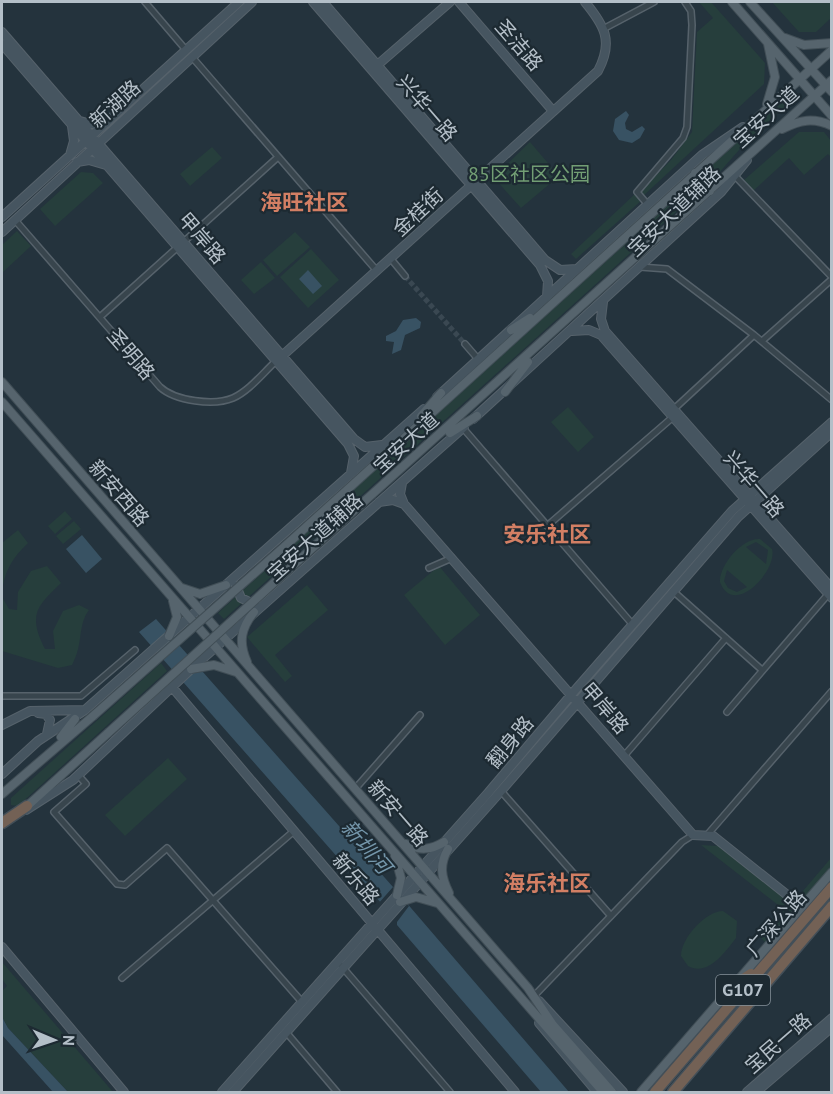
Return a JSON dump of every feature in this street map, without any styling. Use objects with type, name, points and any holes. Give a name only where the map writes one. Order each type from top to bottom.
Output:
[{"type":"highway","points":[[2,823],[27,806]]},
{"type":"highway","points":[[819,902],[831,880]]},
{"type":"highway","name":"广深公路","points":[[655,1092],[831,887]]},
{"type":"highway","name":"广深公路","points":[[673,1092],[831,906]]},
{"type":"highway","points":[[728,990],[764,966]]},
{"type":"main road","name":"新湖路","points":[[2,217],[192,57],[231,15],[239,2]]},
{"type":"main road","name":"新湖路","points":[[139,100],[186,50],[231,15],[252,2]]},
{"type":"main road","name":"兴华一路","points":[[314,2],[330,15],[474,182],[551,265],[566,271],[578,269]]},
{"type":"main road","name":"兴华一路","points":[[323,2],[330,15]]},
{"type":"main road","points":[[375,67],[450,2]]},
{"type":"main road","name":"圣洁路","points":[[459,2],[554,111]]},
{"type":"main road","points":[[585,2],[605,28]]},
{"type":"main road","points":[[732,2],[831,116]]},
{"type":"main road","points":[[750,2],[810,68],[830,86]]},
{"type":"main road","name":"金桂街","points":[[279,359],[598,71],[606,48],[605,28]]},
{"type":"main road","name":"甲岸路","points":[[3,35],[53,97],[302,386],[352,450],[354,461],[349,476]]},
{"type":"main road","points":[[781,36],[804,45],[831,43]]},
{"type":"main road","points":[[764,109],[773,92],[775,77],[767,41]]},
{"type":"main road","name":"宝安大道","points":[[2,794],[284,547],[550,300],[831,50]]},
{"type":"main road","name":"宝安大道","points":[[2,830],[814,96],[830,86]]},
{"type":"main road","points":[[771,135],[804,120],[820,121],[831,126]]},
{"type":"main road","points":[[76,123],[110,126],[106,143],[108,161],[73,159],[76,123]]},
{"type":"main road","name":"宝安大道辅路","points":[[550,300],[578,269],[709,149],[747,124]]},
{"type":"main road","name":"宝安大道辅路","points":[[202,664],[216,647],[254,612],[505,392],[722,192],[758,147]]},
{"type":"main road","name":"新湖路","points":[[2,232],[73,159]]},
{"type":"main road","points":[[695,173],[706,175],[711,184],[710,191]]},
{"type":"main road","name":"兴华一路","points":[[474,182],[544,270],[550,300]]},
{"type":"main road","points":[[511,330],[550,300]]},
{"type":"main road","name":"兴华一路","points":[[604,301],[601,319],[605,331],[673,413]]},
{"type":"main road","points":[[505,392],[563,324]]},
{"type":"main road","name":"宝安大道辅路","points":[[2,774],[47,734],[85,710],[511,330]]},
{"type":"main road","name":"兴华一路","points":[[571,332],[589,330],[601,335],[673,413],[831,593]]},
{"type":"main road","name":"新安西路","points":[[2,382],[213,626]]},
{"type":"main road","name":"甲岸路","points":[[302,386],[359,444],[369,448],[386,443]]},
{"type":"main road","points":[[396,445],[441,393]]},
{"type":"main road","name":"新安西路","points":[[2,402],[204,633]]},
{"type":"main road","points":[[411,462],[477,416]]},
{"type":"main road","name":"翻身路","points":[[768,484],[831,422]]},
{"type":"main road","name":"翻身路","points":[[406,890],[573,698],[633,625],[731,519],[768,484],[831,432]]},
{"type":"main road","points":[[731,519],[748,514],[766,518],[763,505],[768,484],[749,486],[732,480]]},
{"type":"main road","points":[[731,519],[737,497],[732,480]]},
{"type":"main road","points":[[403,481],[399,489],[404,504]]},
{"type":"main road","points":[[378,502],[393,500],[404,504]]},
{"type":"main road","name":"甲岸路","points":[[404,504],[693,835]]},
{"type":"main road","name":"翻身路","points":[[446,846],[501,791],[573,698],[673,591],[731,519]]},
{"type":"main road","points":[[238,575],[237,590],[241,598],[254,605],[265,603]]},
{"type":"main road","points":[[174,582],[183,589],[200,594],[226,585]]},
{"type":"main road","points":[[166,590],[177,613],[171,634]]},
{"type":"main road","points":[[249,667],[242,650],[241,638],[245,624],[254,612]]},
{"type":"main road","name":"新安一路","points":[[213,626],[534,996],[551,1027]]},
{"type":"main road","name":"新安一路","points":[[204,633],[527,1005],[551,1027]]},
{"type":"main road","points":[[15,817],[78,775],[191,669],[202,664],[219,666],[239,673]]},
{"type":"main road","name":"新乐路","points":[[172,687],[376,924],[514,1092]]},
{"type":"main road","points":[[2,727],[30,711],[85,710]]},
{"type":"main road","points":[[2,727],[11,727],[28,715],[41,713],[50,720],[47,734]]},
{"type":"main road","points":[[52,749],[75,718]]},
{"type":"main road","points":[[693,835],[708,834],[801,906]]},
{"type":"main road","points":[[398,838],[407,845],[422,849],[446,846],[441,871],[455,904]]},
{"type":"main road","points":[[389,845],[399,865],[406,890]]},
{"type":"main road","points":[[641,1092],[831,872]]},
{"type":"main road","points":[[222,1092],[406,890]]},
{"type":"main road","points":[[398,899],[406,890]]},
{"type":"main road","points":[[406,890],[442,906]]},
{"type":"main road","points":[[2,946],[124,1092]]},
{"type":"main road","points":[[2,954],[118,1092]]},
{"type":"main road","points":[[233,1092],[286,1032],[340,964]]},
{"type":"main road","points":[[534,996],[558,1019],[618,1091]]},
{"type":"main road","points":[[527,1005],[546,1033],[597,1092]]},
{"type":"main road","name":"宝民一路","points":[[747,1092],[831,1018]]},
{"type":"main road","name":"宝民一路","points":[[756,1092],[831,1026]]},
{"type":"main road","points":[[551,1027],[618,1091]]},
{"type":"main road","points":[[551,1027],[603,1092]]},
{"type":"street","points":[[145,2],[186,50]]},
{"type":"street","points":[[605,28],[654,2]]},
{"type":"street","points":[[648,205],[637,192],[683,138],[687,128],[692,25],[691,11],[685,2]]},
{"type":"street","points":[[192,57],[377,271]]},
{"type":"street","points":[[100,317],[278,156]]},
{"type":"street","points":[[735,177],[831,278],[762,341]]},
{"type":"street","name":"圣明路","points":[[15,220],[160,387],[178,398],[229,399],[242,392],[279,359]]},
{"type":"street","points":[[391,259],[405,276]]},
{"type":"street","points":[[640,267],[667,269],[762,341],[831,400]]},
{"type":"street","points":[[547,526],[673,413],[754,335]]},
{"type":"street","points":[[465,344],[478,359]]},
{"type":"street","points":[[463,428],[633,625]]},
{"type":"street","points":[[429,568],[452,558]]},
{"type":"street","points":[[673,591],[762,670]]},
{"type":"street","points":[[727,712],[831,593]]},
{"type":"street","points":[[624,756],[726,638]]},
{"type":"street","points":[[2,696],[81,696],[135,650]]},
{"type":"street","points":[[708,834],[831,691]]},
{"type":"street","points":[[355,789],[420,715]]},
{"type":"street","points":[[78,775],[86,784],[54,812],[117,884],[125,885],[167,848],[302,1002]]},
{"type":"street","points":[[501,791],[611,916]]},
{"type":"street","points":[[122,978],[294,831]]},
{"type":"street","points":[[534,996],[682,842],[693,835]]},
{"type":"street","points":[[340,964],[450,1092]]},
{"type":"street","points":[[286,1032],[337,1092]]},
{"type":"green space","points":[[699,2],[711,2],[765,63],[764,84],[643,196],[640,192],[671,160],[692,132],[697,32],[713,18]]},
{"type":"green space","points":[[772,2],[831,2],[831,18],[816,32],[799,32]]},
{"type":"green space","points":[[792,93],[795,98],[746,142],[718,174],[224,619],[218,613]]},
{"type":"green space","points":[[799,132],[824,132],[831,141],[831,157],[828,154],[804,175],[789,158],[753,191],[744,180]]},
{"type":"green space","name":"85区社区公园","points":[[530,142],[559,176],[521,208],[496,180],[496,175]]},
{"type":"green space","points":[[212,147],[222,158],[190,186],[180,174]]},
{"type":"green space","points":[[81,172],[93,173],[103,183],[55,226],[40,209]]},
{"type":"green space","points":[[636,193],[642,200],[576,259],[571,254]]},
{"type":"green space","points":[[17,231],[31,246],[2,273],[2,245]]},
{"type":"green space","points":[[295,232],[310,247],[277,276],[263,260]]},
{"type":"green space","points":[[311,249],[339,280],[308,308],[280,277]]},
{"type":"green space","points":[[261,262],[275,278],[254,294],[241,280]]},
{"type":"green space","points":[[568,407],[594,437],[578,452],[551,422]]},
{"type":"green space","points":[[65,511],[72,519],[55,534],[48,526]]},
{"type":"green space","points":[[74,521],[81,529],[63,544],[56,536]]},
{"type":"green space","points":[[18,530],[28,543],[9,566],[2,595],[2,543]]},
{"type":"green space","points":[[760,539],[772,549],[772,558],[768,568],[762,579],[744,593],[734,595],[726,592],[720,582],[723,568],[733,553],[746,542]],"holes":[[[756,542],[768,550],[766,564],[746,547]],[[727,570],[747,587],[737,592],[728,588],[724,581]]]},
{"type":"green space","points":[[47,566],[61,583],[40,605],[37,612],[37,628],[45,649],[55,649],[53,631],[63,611],[79,605],[89,610],[83,622],[76,657],[72,665],[58,668],[2,651],[2,597],[9,609],[17,610],[18,592],[31,571]]},
{"type":"green space","points":[[439,566],[480,615],[445,645],[404,595]]},
{"type":"green space","points":[[307,585],[328,610],[275,655],[292,676],[285,682],[247,637]]},
{"type":"green space","points":[[161,663],[167,671],[18,806],[11,805],[11,798]]},
{"type":"green space","points":[[168,758],[187,779],[125,836],[105,815]]},
{"type":"green space","points":[[701,845],[718,846],[796,907],[765,942],[759,936],[782,908]]},
{"type":"green space","points":[[831,858],[831,867],[801,902],[797,898]]},
{"type":"green space","points":[[723,911],[737,921],[736,938],[709,966],[695,969],[688,966],[681,956],[685,941],[702,920],[716,912]]},
{"type":"green space","points":[[2,962],[113,1092],[68,1092],[8,1028],[2,1017],[2,991],[7,986],[2,979]]},
{"type":"water","points":[[626,111],[629,115],[625,123],[626,129],[632,132],[642,126],[645,129],[640,138],[632,143],[619,140],[613,131],[615,119]]},
{"type":"water","points":[[308,270],[322,286],[313,294],[299,279]]},
{"type":"water","points":[[416,318],[421,322],[420,328],[405,335],[401,350],[392,354],[394,342],[386,341],[386,336],[396,331],[403,320]]},
{"type":"water","points":[[82,535],[102,559],[86,573],[66,549]]},
{"type":"water","points":[[156,619],[393,887],[569,1092],[541,1092],[397,925],[397,921],[366,886],[362,885],[139,632]]},
{"type":"water","points":[[2,1017],[8,1028],[68,1092],[53,1092],[2,1035]]},
{"type":"pier","points":[[393,887],[409,906],[394,926],[394,922],[378,904]]},
{"type":"tunnel","points":[[405,276],[465,344]]},
{"type":"district","name":"海旺社区","points":[[304,202]]},
{"type":"district","name":"安乐社区","points":[[547,534]]},
{"type":"district","name":"海乐社区","points":[[547,883]]},
{"type":"water label","name":"新圳河","points":[[366,847]]}]
